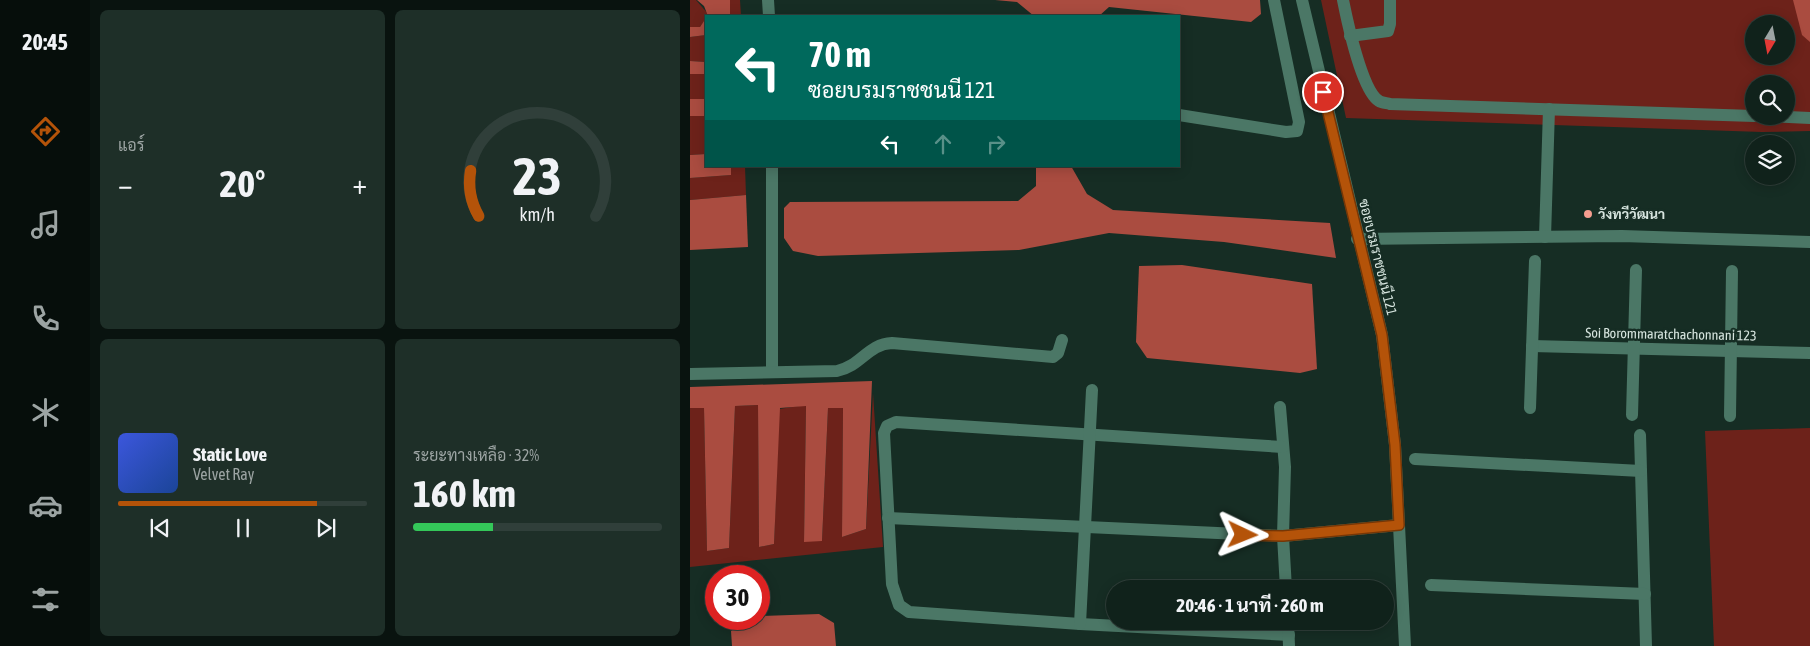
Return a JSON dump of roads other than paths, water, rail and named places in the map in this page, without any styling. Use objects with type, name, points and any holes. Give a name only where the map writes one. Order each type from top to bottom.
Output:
[{"type":"street","points":[[768,0],[769,15]]},
{"type":"street","points":[[1180,115],[1286,132],[1297,130],[1299,122],[1274,0]]},
{"type":"street","name":"ซอยบรมราชชนนี 121","points":[[1302,0],[1357,239],[1382,335],[1395,445],[1405,646]]},
{"type":"street","points":[[1343,0],[1350,36],[1370,91],[1378,101],[1390,104],[1745,116]]},
{"type":"street","points":[[1350,36],[1388,31],[1390,24],[1390,0]]},
{"type":"street","points":[[1545,237],[1549,109]]},
{"type":"street","points":[[1795,117],[1810,118]]},
{"type":"street","points":[[772,167],[772,372]]},
{"type":"street","points":[[1357,239],[1622,236],[1810,242]]},
{"type":"street","points":[[1530,408],[1534,261]]},
{"type":"street","points":[[1632,415],[1636,270]]},
{"type":"street","points":[[1730,416],[1732,271]]},
{"type":"street","points":[[690,374],[848,369],[881,343],[1046,357],[1058,353],[1062,340]]},
{"type":"street","name":"Soi Borommaratchachonnani 123","points":[[1532,346],[1810,353]]},
{"type":"street","points":[[1080,624],[1088,436],[1092,390]]},
{"type":"street","points":[[1280,407],[1285,467],[1283,536],[1285,580]]},
{"type":"street","points":[[1283,448],[896,422],[887,426],[884,433],[892,584],[899,605],[909,612],[1289,640]]},
{"type":"street","points":[[1640,435],[1646,646]]},
{"type":"street","points":[[1415,459],[1641,471]]},
{"type":"street","points":[[888,518],[1283,536],[1399,525]]},
{"type":"street","points":[[1431,585],[1645,594]]},
{"type":"place","name":"วังทวีวัฒนา","points":[[1588,214]]}]
